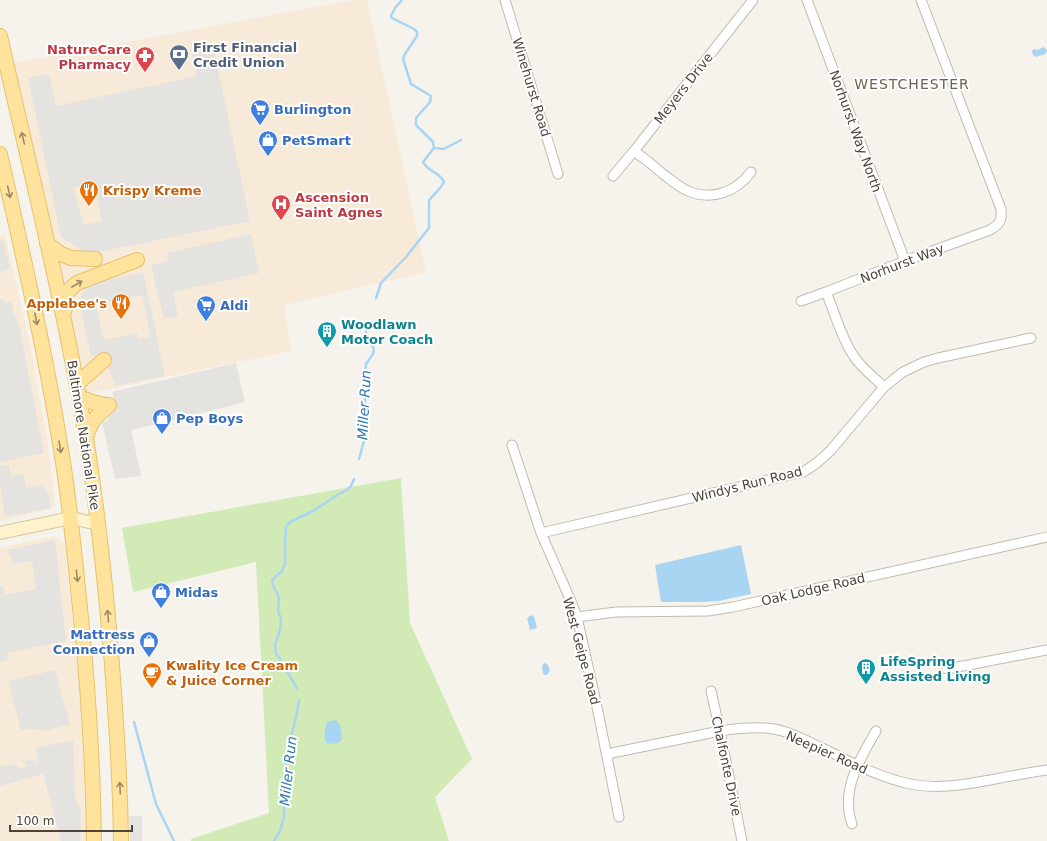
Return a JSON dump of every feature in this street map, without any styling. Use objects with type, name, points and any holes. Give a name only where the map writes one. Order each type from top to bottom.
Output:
[{"type":"main road","name":"Baltimore National Pike","points":[[0,36],[66,332],[86,439],[106,593],[116,713],[121,803],[121,841]]},
{"type":"main road","name":"Baltimore National Pike","points":[[0,154],[28,277],[55,418],[71,518],[90,722],[94,802],[94,841]]},
{"type":"main road","points":[[47,244],[61,254],[72,258],[95,259]]},
{"type":"main road","points":[[66,332],[64,300],[66,293],[76,283],[137,260]]},
{"type":"main road","points":[[86,439],[89,427],[94,418],[109,405],[101,405],[91,402],[78,391],[104,360]]},
{"type":"street","name":"Winehurst Road","points":[[505,0],[558,174]]},
{"type":"street","name":"Meyers Drive","points":[[612,176],[634,151],[753,0]]},
{"type":"street","name":"Norhurst Way North","points":[[808,0],[905,261]]},
{"type":"street","name":"Norhurst Way","points":[[800,301],[990,230],[1000,222],[1002,216],[1001,209],[921,0]]},
{"type":"street","points":[[634,151],[677,185],[688,191],[700,194],[711,195],[730,190],[738,186],[751,172]]},
{"type":"street","points":[[826,292],[847,346],[862,366],[884,387]]},
{"type":"street","name":"Windys Run Road","points":[[541,533],[803,472],[818,463],[831,450],[884,387],[903,372],[924,362],[938,358],[1031,338]]},
{"type":"street","name":"West Geipe Road","points":[[512,445],[541,533],[577,617],[607,754],[619,817]]},
{"type":"street","points":[[0,533],[71,518],[98,524]]},
{"type":"street","name":"Oak Lodge Road","points":[[577,617],[616,612],[708,611],[727,608],[1047,538]]},
{"type":"street","points":[[947,669],[1047,650]]},
{"type":"street","name":"Chalfonte Drive","points":[[711,690],[742,841]]},
{"type":"street","name":"Neepier Road","points":[[607,754],[737,728],[756,728],[775,730],[806,740],[858,766],[907,784],[929,787],[949,786],[1047,770]]},
{"type":"street","points":[[852,824],[848,798],[850,784],[867,746],[876,731]]},
{"type":"shaded area","points":[[353,0],[367,0],[426,272],[284,305],[291,351],[86,394],[13,63]]},
{"type":"shaded area","points":[[213,45],[250,221],[90,254],[61,237],[28,78],[49,74],[56,106],[197,76],[191,50]],"holes":[[[88,185],[90,192],[96,191],[102,221],[83,225],[74,188]]]},
{"type":"shaded area","points":[[5,234],[31,348],[49,452],[55,504],[51,509],[0,521],[0,235]]},
{"type":"shaded area","points":[[251,234],[259,273],[173,292],[178,316],[164,319],[151,265],[168,261],[167,253]]},
{"type":"shaded area","points":[[3,239],[10,269],[0,272],[0,240]]},
{"type":"shaded area","points":[[143,272],[165,376],[115,386],[108,367],[102,367],[98,356],[91,356],[79,302],[85,287],[91,283]],"holes":[[[142,295],[151,336],[138,339],[137,333],[104,340],[96,305]]]},
{"type":"shaded area","points":[[0,299],[3,299],[4,303],[11,302],[19,324],[44,453],[0,462]]},
{"type":"shaded area","points":[[236,363],[245,402],[131,430],[141,476],[115,479],[102,422],[109,420],[104,401],[114,399],[112,392]]},
{"type":"shaded area","points":[[9,465],[11,476],[23,474],[26,488],[42,485],[49,493],[51,508],[5,517],[0,486],[0,466]]},
{"type":"shaded area","points":[[56,536],[64,543],[78,669],[82,728],[86,841],[0,841],[0,548]]},
{"type":"shaded area","points":[[55,540],[66,641],[7,653],[8,660],[0,662],[0,586],[3,586],[5,594],[36,589],[32,561],[13,564],[8,550]]},
{"type":"shaded area","points":[[55,670],[70,724],[46,731],[29,729],[21,730],[8,681]]},
{"type":"shaded area","points":[[73,740],[75,797],[81,811],[80,841],[61,841],[43,774],[0,786],[0,767],[11,764],[20,768],[28,766],[22,761],[30,759],[38,762],[36,748]]},
{"type":"shaded area","points":[[129,816],[142,816],[142,841],[130,841]]},
{"type":"green space","points":[[401,478],[410,623],[472,759],[435,797],[449,841],[191,841],[191,839],[269,813],[256,562],[133,592],[122,528]]},
{"type":"water","points":[[1043,47],[1047,50],[1045,54],[1037,57],[1033,55],[1032,51],[1034,49],[1038,50]]},
{"type":"water","points":[[741,545],[751,594],[719,601],[661,602],[655,565]]},
{"type":"water","points":[[532,615],[533,617],[534,616],[537,628],[530,630],[527,618]]},
{"type":"water","points":[[544,663],[547,664],[550,669],[548,674],[545,675],[543,674],[542,666]]},
{"type":"water","points":[[336,720],[340,726],[342,740],[333,744],[326,743],[324,735],[327,722]]},
{"type":"waterway","name":"Miller Run","points":[[376,298],[381,283],[406,257],[429,228],[429,201],[444,182],[440,176],[428,168],[423,162],[434,148],[433,142],[416,125],[416,118],[430,102],[431,96],[411,84],[403,59],[417,36],[417,32],[391,16],[395,8],[402,0]]},
{"type":"waterway","points":[[434,148],[444,149],[461,140]]},
{"type":"waterway","name":"Miller Run","points":[[359,459],[364,441],[365,429],[366,364],[373,354],[374,349],[367,339],[366,331]]},
{"type":"waterway","name":"Miller Run","points":[[297,688],[276,653],[275,645],[280,630],[281,620],[278,610],[278,595],[272,580],[282,571],[285,564],[286,527],[290,522],[313,511],[347,490],[351,486],[354,479]]},
{"type":"waterway","name":"Miller Run","points":[[274,841],[280,831],[284,817],[287,752],[299,700]]},
{"type":"waterway","points":[[134,722],[156,804],[174,841]]},
{"type":"place","name":"First Financial Credit Union","points":[[179,71]]},
{"type":"place","name":"NatureCare Pharmacy","points":[[145,73]]},
{"type":"place","name":"Burlington","points":[[260,126]]},
{"type":"place","name":"PetSmart","points":[[268,157]]},
{"type":"place","name":"Krispy Kreme","points":[[89,207]]},
{"type":"place","name":"Ascension Saint Agnes","points":[[281,221]]},
{"type":"place","name":"Applebee's","points":[[121,320]]},
{"type":"place","name":"Aldi","points":[[206,322]]},
{"type":"place","name":"Woodlawn Motor Coach","points":[[327,348]]},
{"type":"place","name":"Pep Boys","points":[[162,435]]},
{"type":"place","name":"Midas","points":[[161,609]]},
{"type":"place","name":"Mattress Connection","points":[[149,658]]},
{"type":"place","name":"LifeSpring Assisted Living","points":[[866,685]]},
{"type":"place","name":"Kwality Ice Cream & Juice Corner","points":[[152,689]]},
{"type":"district","name":"WESTCHESTER","points":[[912,84]]}]
